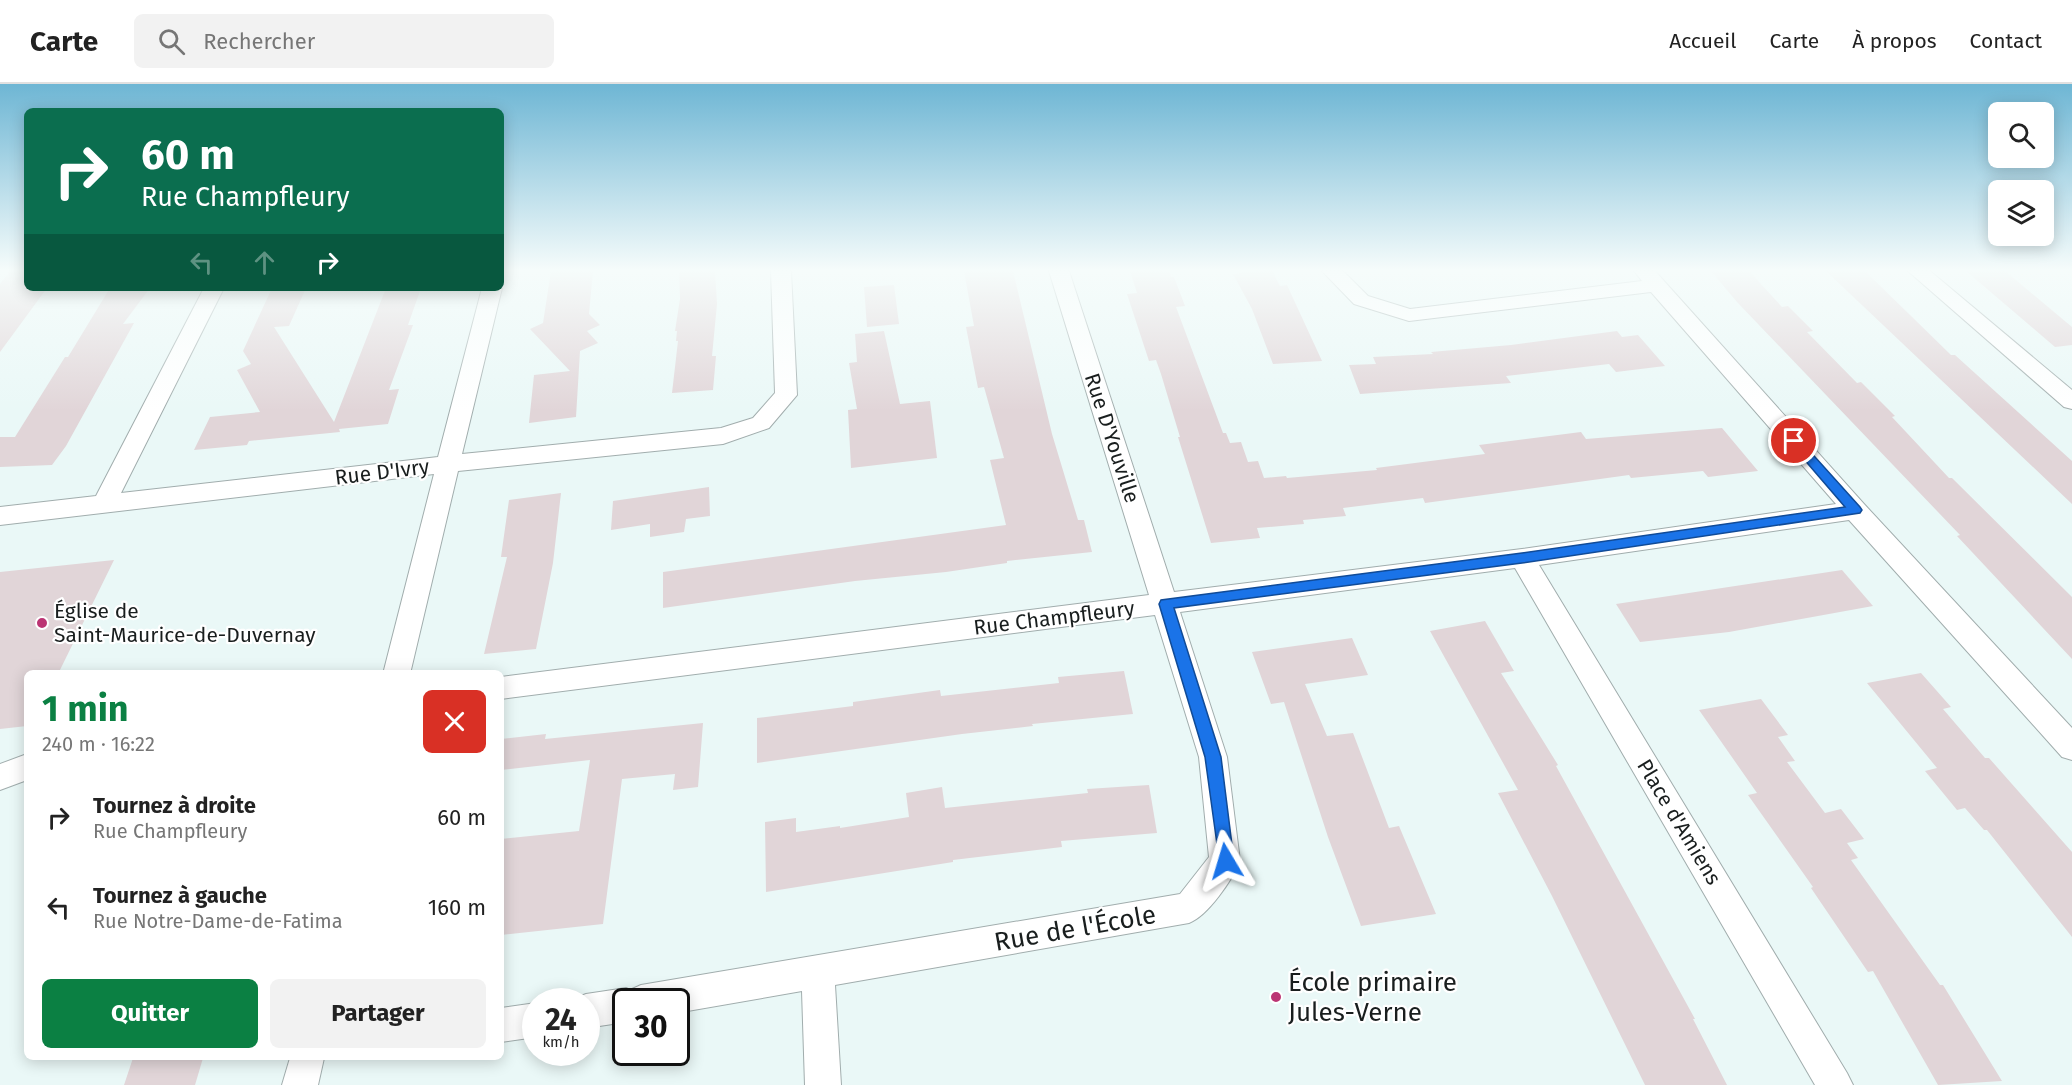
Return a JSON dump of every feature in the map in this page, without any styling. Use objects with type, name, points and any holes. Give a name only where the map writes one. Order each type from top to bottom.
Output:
[{"type":"street","points":[[104,504],[198,318]]},
{"type":"street","points":[[397,670],[485,318]]},
{"type":"street","name":"Rue D'Ivry","points":[[0,516],[448,464],[723,436],[761,423],[786,394],[784,318]]},
{"type":"street","name":"Rue D'Youville","points":[[1074,318],[1166,604]]},
{"type":"street","points":[[1685,318],[1855,510],[2072,748]]},
{"type":"street","points":[[1973,318],[2072,402]]},
{"type":"street","name":"Rue Champfleury","points":[[504,688],[1522,558],[1855,510]]},
{"type":"street","name":"Place d'Amiens","points":[[1522,558],[1835,1085]]},
{"type":"street","name":"Rue de l'École","points":[[690,994],[1189,908],[1226,861],[1213,757],[1166,604]]},
{"type":"street","points":[[0,777],[24,768]]},
{"type":"street","points":[[818,972],[823,1085]]},
{"type":"street","points":[[504,1025],[522,1022]]},
{"type":"street","points":[[300,1085],[306,1060]]},
{"type":"building","points":[[0,318],[25,318],[0,352]]},
{"type":"building","points":[[92,318],[128,318],[123,324],[134,323],[66,446],[52,465],[0,467],[0,437],[15,437],[65,357],[68,357]]},
{"type":"building","points":[[258,318],[293,318],[289,326],[274,327],[334,422],[374,318],[411,318],[408,325],[413,325],[389,390],[399,389],[388,424],[339,429],[340,432],[249,441],[247,445],[194,450],[210,417],[260,412],[237,370],[251,364],[243,351]]},
{"type":"building","points":[[544,318],[593,318],[600,325],[587,331],[598,343],[580,351],[576,417],[529,423],[534,375],[570,371],[530,329],[543,323]]},
{"type":"building","points":[[677,318],[716,318],[712,356],[716,356],[713,390],[672,393],[678,341],[676,341],[677,331],[675,331]]},
{"type":"building","points":[[866,318],[898,318],[899,324],[867,327]]},
{"type":"building","points":[[972,318],[1024,318],[1052,434],[1078,520],[1084,520],[1092,552],[1007,561],[1007,563],[946,572],[855,581],[663,608],[663,572],[1006,525],[990,460],[1004,458],[984,387],[978,388],[966,327],[974,326]]},
{"type":"building","points":[[1135,318],[1180,318],[1223,433],[1226,433],[1230,443],[1241,442],[1248,462],[1258,461],[1264,478],[1377,470],[1376,468],[1485,454],[1479,445],[1581,432],[1586,439],[1722,428],[1758,471],[1708,477],[1703,471],[1631,478],[1629,475],[1425,503],[1423,498],[1343,508],[1346,516],[1303,520],[1304,524],[1257,528],[1260,538],[1211,543],[1161,374],[1156,360],[1149,361]]},
{"type":"building","points":[[1255,318],[1302,318],[1322,361],[1273,364]]},
{"type":"building","points":[[1752,318],[1800,318],[1813,331],[1807,332],[1857,383],[1861,382],[1895,416],[1892,417],[1949,478],[1952,478],[2072,597],[2072,659],[1957,536],[1960,535]]},
{"type":"building","points":[[1875,318],[1913,318],[1951,355],[1955,355],[2072,461],[2072,504]]},
{"type":"building","points":[[2021,318],[2061,318],[2072,327],[2072,345],[2055,347]]},
{"type":"building","points":[[884,331],[900,404],[930,401],[937,458],[851,468],[848,410],[857,409],[849,363],[857,362],[855,334]]},
{"type":"building","points":[[1617,331],[1622,337],[1638,335],[1665,366],[1616,372],[1609,364],[1506,376],[1511,383],[1360,394],[1349,365],[1376,364],[1373,357],[1433,354],[1431,352],[1511,345]]},
{"type":"building","points":[[709,487],[710,516],[686,519],[684,532],[650,537],[650,524],[611,530],[613,501]]},
{"type":"building","points":[[561,493],[553,563],[536,649],[484,654],[507,557],[501,557],[509,500]]},
{"type":"building","name":"Église de Saint-Maurice-de-Duvernay","points":[[114,560],[60,670],[24,670],[24,726],[0,729],[0,572]]},
{"type":"building","points":[[1842,570],[1873,606],[1729,632],[1640,642],[1616,604]]},
{"type":"building","points":[[1485,621],[1514,671],[1501,673],[1558,765],[1556,766],[1695,1019],[1693,1019],[1727,1085],[1645,1085],[1552,896],[1498,793],[1518,790],[1430,631]]},
{"type":"building","points":[[1352,638],[1368,675],[1305,684],[1327,736],[1353,733],[1389,828],[1399,826],[1436,914],[1361,926],[1328,837],[1284,702],[1271,704],[1252,652]]},
{"type":"building","points":[[1124,671],[1133,714],[1032,724],[1033,726],[757,763],[757,718],[853,706],[853,702],[940,690],[941,696],[1059,683],[1058,677]]},
{"type":"building","points":[[1921,673],[1951,707],[1943,709],[2072,852],[2072,937],[1987,830],[1984,830],[1965,808],[1957,810],[1925,771],[1937,768],[1867,683]]},
{"type":"building","points":[[1761,699],[1788,735],[1778,737],[1795,761],[1787,762],[1825,813],[1841,809],[1864,839],[1847,843],[1858,858],[1851,860],[1940,985],[1943,985],[2002,1081],[1938,1085],[1873,971],[1868,972],[1811,888],[1813,887],[1748,795],[1757,793],[1699,710]]},
{"type":"building","points":[[703,723],[698,787],[673,790],[675,774],[622,779],[603,924],[504,935],[504,839],[579,831],[590,760],[504,770],[504,739],[546,734],[545,739]]},
{"type":"building","points":[[1149,785],[1157,833],[1061,841],[1062,847],[953,860],[953,862],[766,892],[765,822],[796,818],[796,832],[840,826],[840,828],[909,817],[906,793],[942,787],[945,808],[1088,793],[1087,789]]},
{"type":"building","points":[[132,1060],[202,1060],[195,1085],[124,1085]]},
{"type":"place","name":"Église de Saint-Maurice-de-Duvernay","points":[[42,623]]},
{"type":"place","name":"École primaire Jules-Verne","points":[[1276,997]]},
{"type":"route","points":[[1226,861],[1213,757],[1166,604],[1522,558],[1855,510],[1794,441]]}]
